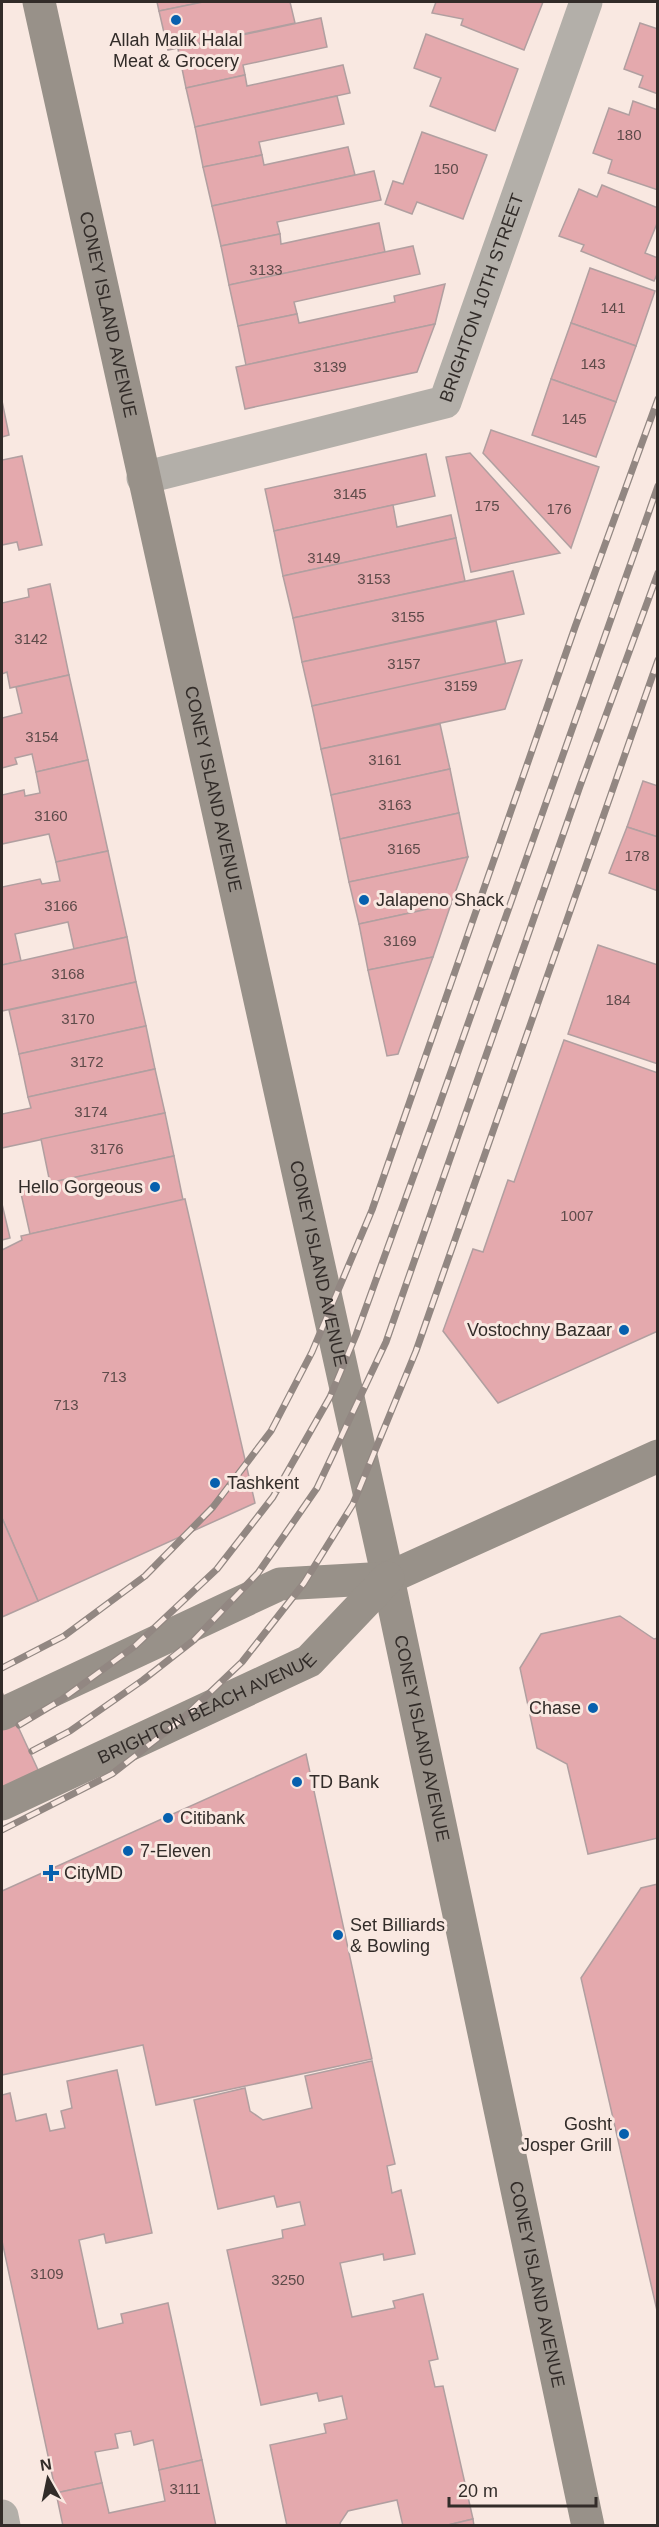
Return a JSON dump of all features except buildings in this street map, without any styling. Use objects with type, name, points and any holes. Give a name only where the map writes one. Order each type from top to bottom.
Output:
[{"type":"main road","name":"CONEY ISLAND AVENUE","points":[[39,2],[388,1578],[588,2526]]},
{"type":"main road","name":"BRIGHTON BEACH AVENUE","points":[[2,1714],[280,1584],[388,1578],[657,1456]]},
{"type":"main road","name":"BRIGHTON BEACH AVENUE","points":[[2,1804],[309,1661],[388,1578]]},
{"type":"street","name":"BRIGHTON 10TH STREET","points":[[143,478],[445,402],[586,2]]},
{"type":"street","points":[[2,2516],[4,2526]]},
{"type":"railway","points":[[2,1668],[64,1636],[145,1576],[213,1507],[271,1431],[312,1352],[372,1210],[575,627],[658,399]]},
{"type":"railway","points":[[19,1725],[61,1700],[135,1646],[217,1569],[273,1497],[330,1397],[356,1335],[435,1117],[658,486]]},
{"type":"railway","points":[[32,1751],[70,1731],[143,1680],[194,1640],[258,1573],[317,1488],[386,1342],[580,786],[658,573]]},
{"type":"railway","points":[[2,1830],[112,1774],[181,1720],[242,1662],[304,1583],[353,1504],[416,1351],[658,660]]},
{"type":"place","name":"Allah Malik Halal Meat & Grocery","points":[[176,20]]},
{"type":"place","name":"Jalapeno Shack","points":[[364,900]]},
{"type":"place","name":"Hello Gorgeous","points":[[155,1187]]},
{"type":"place","name":"Vostochny Bazaar","points":[[624,1330]]},
{"type":"place","name":"Tashkent","points":[[215,1483]]},
{"type":"place","name":"Chase","points":[[593,1708]]},
{"type":"place","name":"TD Bank","points":[[297,1782]]},
{"type":"place","name":"Citibank","points":[[168,1818]]},
{"type":"place","name":"7-Eleven","points":[[128,1851]]},
{"type":"place","name":"CityMD","points":[[51,1873]]},
{"type":"place","name":"Set Billiards & Bowling","points":[[338,1935]]},
{"type":"place","name":"Gosht Josper Grill","points":[[624,2134]]}]
